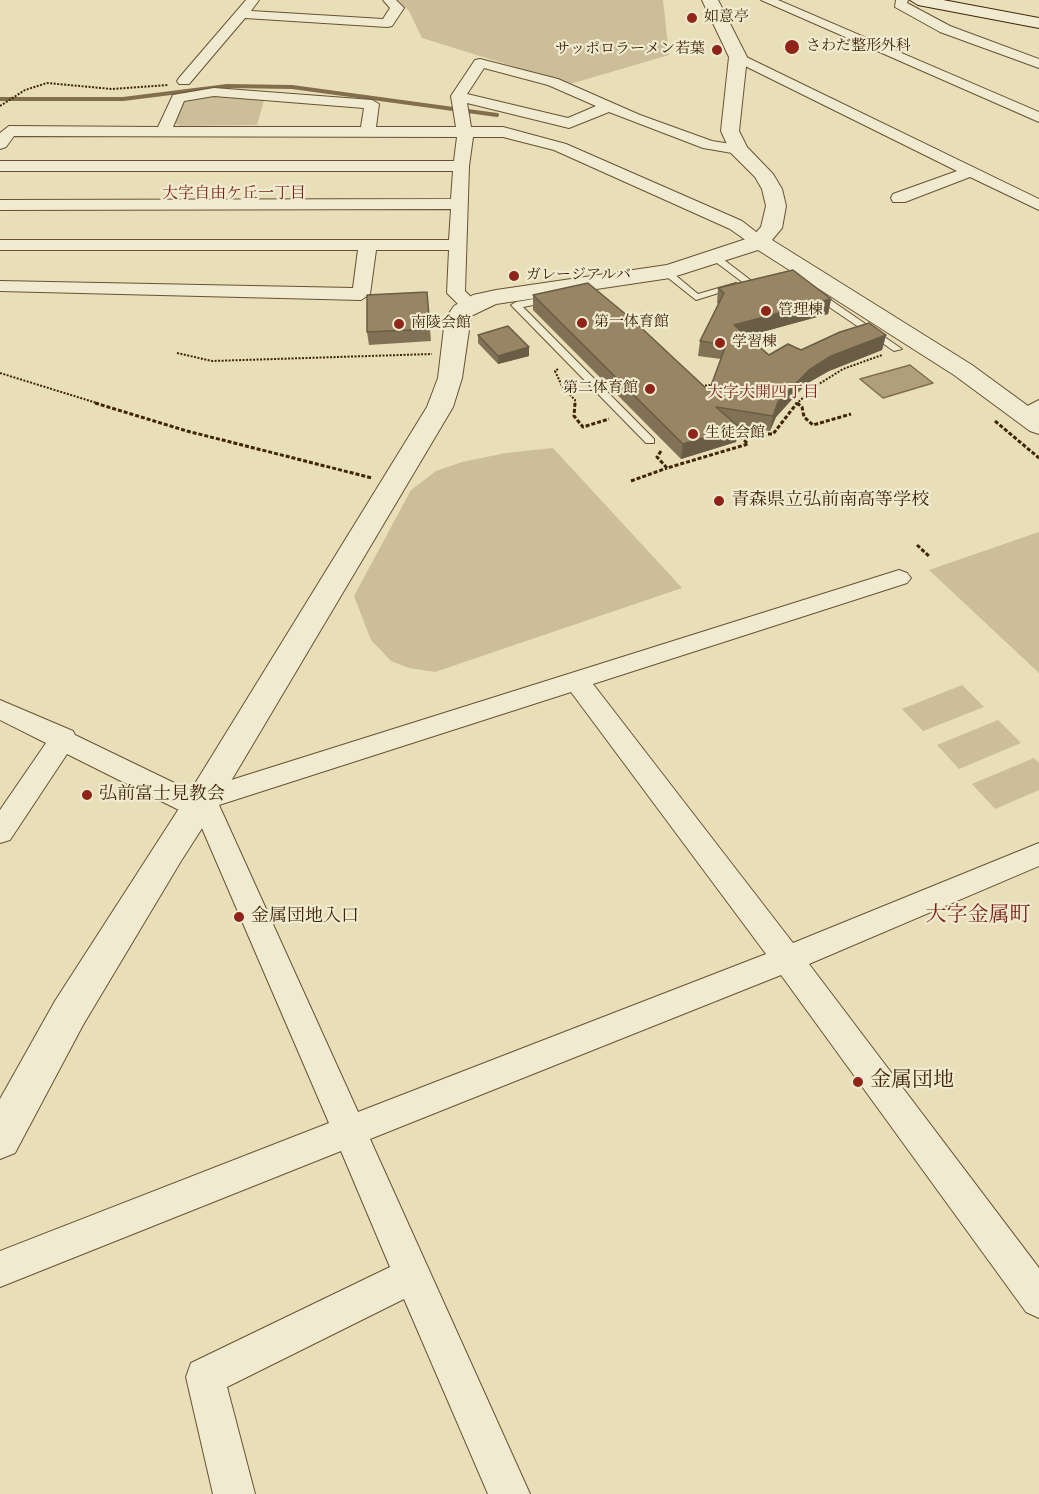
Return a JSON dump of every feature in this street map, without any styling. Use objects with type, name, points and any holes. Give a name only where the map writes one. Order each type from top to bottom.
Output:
[{"type":"street","points":[[184,81],[253,0]]},
{"type":"street","points":[[241,14],[387,23],[398,8],[389,0]]},
{"type":"street","points":[[0,1139],[12,1097],[69,1013],[168,850],[203,799],[440,407],[450,378],[457,319],[471,306],[496,297],[552,294],[665,272],[716,258],[760,242],[771,228],[776,206],[774,197],[763,174],[738,149],[730,131],[738,57],[710,0]]},
{"type":"street","points":[[767,0],[1039,117]]},
{"type":"street","points":[[902,0],[900,3],[945,29],[1039,64]]},
{"type":"street","points":[[918,0],[948,2],[1039,23]]},
{"type":"street","points":[[738,57],[1039,205]]},
{"type":"street","points":[[471,306],[456,293],[464,130],[458,96],[480,63],[553,82],[635,118],[709,145],[738,149]]},
{"type":"street","points":[[184,81],[322,85]]},
{"type":"street","points":[[164,131],[178,98],[214,92],[372,104],[368,130]]},
{"type":"street","points":[[458,96],[569,123],[609,106]]},
{"type":"street","points":[[0,144],[9,131],[464,130],[519,134],[560,147],[736,225],[760,242],[803,279],[872,322],[963,370],[1034,416]]},
{"type":"street","points":[[237,166],[248,131]]},
{"type":"street","points":[[0,166],[461,166]]},
{"type":"street","points":[[132,204],[148,166]]},
{"type":"street","points":[[899,198],[969,172]]},
{"type":"street","points":[[211,245],[222,204]]},
{"type":"street","points":[[0,205],[461,204]]},
{"type":"street","points":[[0,245],[459,245]]},
{"type":"street","points":[[97,288],[115,245]]},
{"type":"street","points":[[0,286],[361,294],[368,245]]},
{"type":"street","points":[[0,709],[64,738],[191,803],[575,679],[899,578]]},
{"type":"street","points":[[575,679],[788,959],[1039,1299]]},
{"type":"street","points":[[0,832],[64,738]]},
{"type":"street","points":[[203,799],[509,1494]]},
{"type":"street","points":[[0,1269],[788,959],[1039,854]]},
{"type":"street","points":[[234,1494],[205,1377],[413,1275]]},
{"type":"lane","points":[[716,258],[748,282]]},
{"type":"lane","points":[[665,272],[696,297],[759,281]]},
{"type":"lane","points":[[594,296],[590,292],[552,294],[516,305],[650,441]]},
{"type":"lane","points":[[872,322],[897,349]]},
{"type":"path","points":[[0,106],[25,90],[47,83],[112,89],[176,84],[184,81]]},
{"type":"path","points":[[738,434],[774,434],[797,403],[819,384],[843,369],[897,349]]},
{"type":"path","points":[[177,353],[212,361],[454,353]]},
{"type":"path","points":[[556,370],[562,386],[575,400],[574,416],[583,427],[624,414]]},
{"type":"path","points":[[0,373],[187,431],[393,484]]},
{"type":"path","points":[[703,396],[694,387],[706,384],[724,386]]},
{"type":"path","points":[[797,403],[802,407],[804,417],[813,425],[851,414]]},
{"type":"path","points":[[631,482],[667,468],[748,444],[732,427]]},
{"type":"path","points":[[650,441],[662,452],[657,457],[667,468]]},
{"type":"path","points":[[917,546],[930,557]]},
{"type":"shaded area","points":[[397,0],[663,0],[669,55],[570,84],[422,38],[409,11]]},
{"type":"shaded area","points":[[265,97],[257,125],[180,126],[174,123],[184,98]]},
{"type":"shaded area","points":[[910,365],[933,383],[883,398],[860,379]]},
{"type":"shaded area","points":[[553,448],[682,588],[435,672],[409,668],[391,661],[371,640],[354,596],[411,490],[436,471],[462,462],[506,453]]},
{"type":"shaded area","points":[[1039,532],[1039,673],[929,570]]},
{"type":"shaded area","points":[[962,685],[984,707],[923,731],[902,709]]},
{"type":"shaded area","points":[[998,720],[1021,743],[959,769],[937,745]]},
{"type":"shaded area","points":[[1034,758],[1039,763],[1039,790],[995,809],[972,784]]},
{"type":"building","points":[[793,270],[831,299],[734,325],[769,355],[788,344],[801,350],[840,332],[869,323],[886,335],[831,356],[809,370],[778,402],[773,416],[716,407],[739,427],[683,444],[533,295],[588,283],[635,322],[709,391],[726,345],[700,341],[724,293],[718,288]]},
{"type":"building","name":"南陵会館","points":[[427,292],[430,329],[367,332],[367,295]]},
{"type":"building","points":[[508,326],[529,347],[498,356],[478,335]]},
{"type":"waterway","points":[[0,99],[123,99],[227,86],[292,87],[497,115]]},
{"type":"place","name":"如意亭","points":[[692,18]]},
{"type":"place","name":"さわだ整形外科","points":[[792,47]]},
{"type":"place","name":"サッポロラーメン若葉","points":[[717,50]]},
{"type":"place","name":"ガレージアルバ","points":[[514,276]]},
{"type":"place","name":"管理棟","points":[[766,311]]},
{"type":"place","name":"第一体育館","points":[[582,323]]},
{"type":"place","name":"南陵会館","points":[[399,324]]},
{"type":"place","name":"学習棟","points":[[720,343]]},
{"type":"place","name":"第二体育館","points":[[650,389]]},
{"type":"place","name":"生徒会館","points":[[693,434]]},
{"type":"place","name":"青森県立弘前南高等学校","points":[[719,501]]},
{"type":"place","name":"弘前富士見教会","points":[[87,795]]},
{"type":"place","name":"金属団地入口","points":[[239,917]]},
{"type":"place","name":"金属団地","points":[[858,1082]]},
{"type":"district","name":"大字自由ケ丘一丁目","points":[[234,195]]},
{"type":"district","name":"大字大開四丁目","points":[[763,394]]},
{"type":"district","name":"大字金属町","points":[[978,917]]}]
